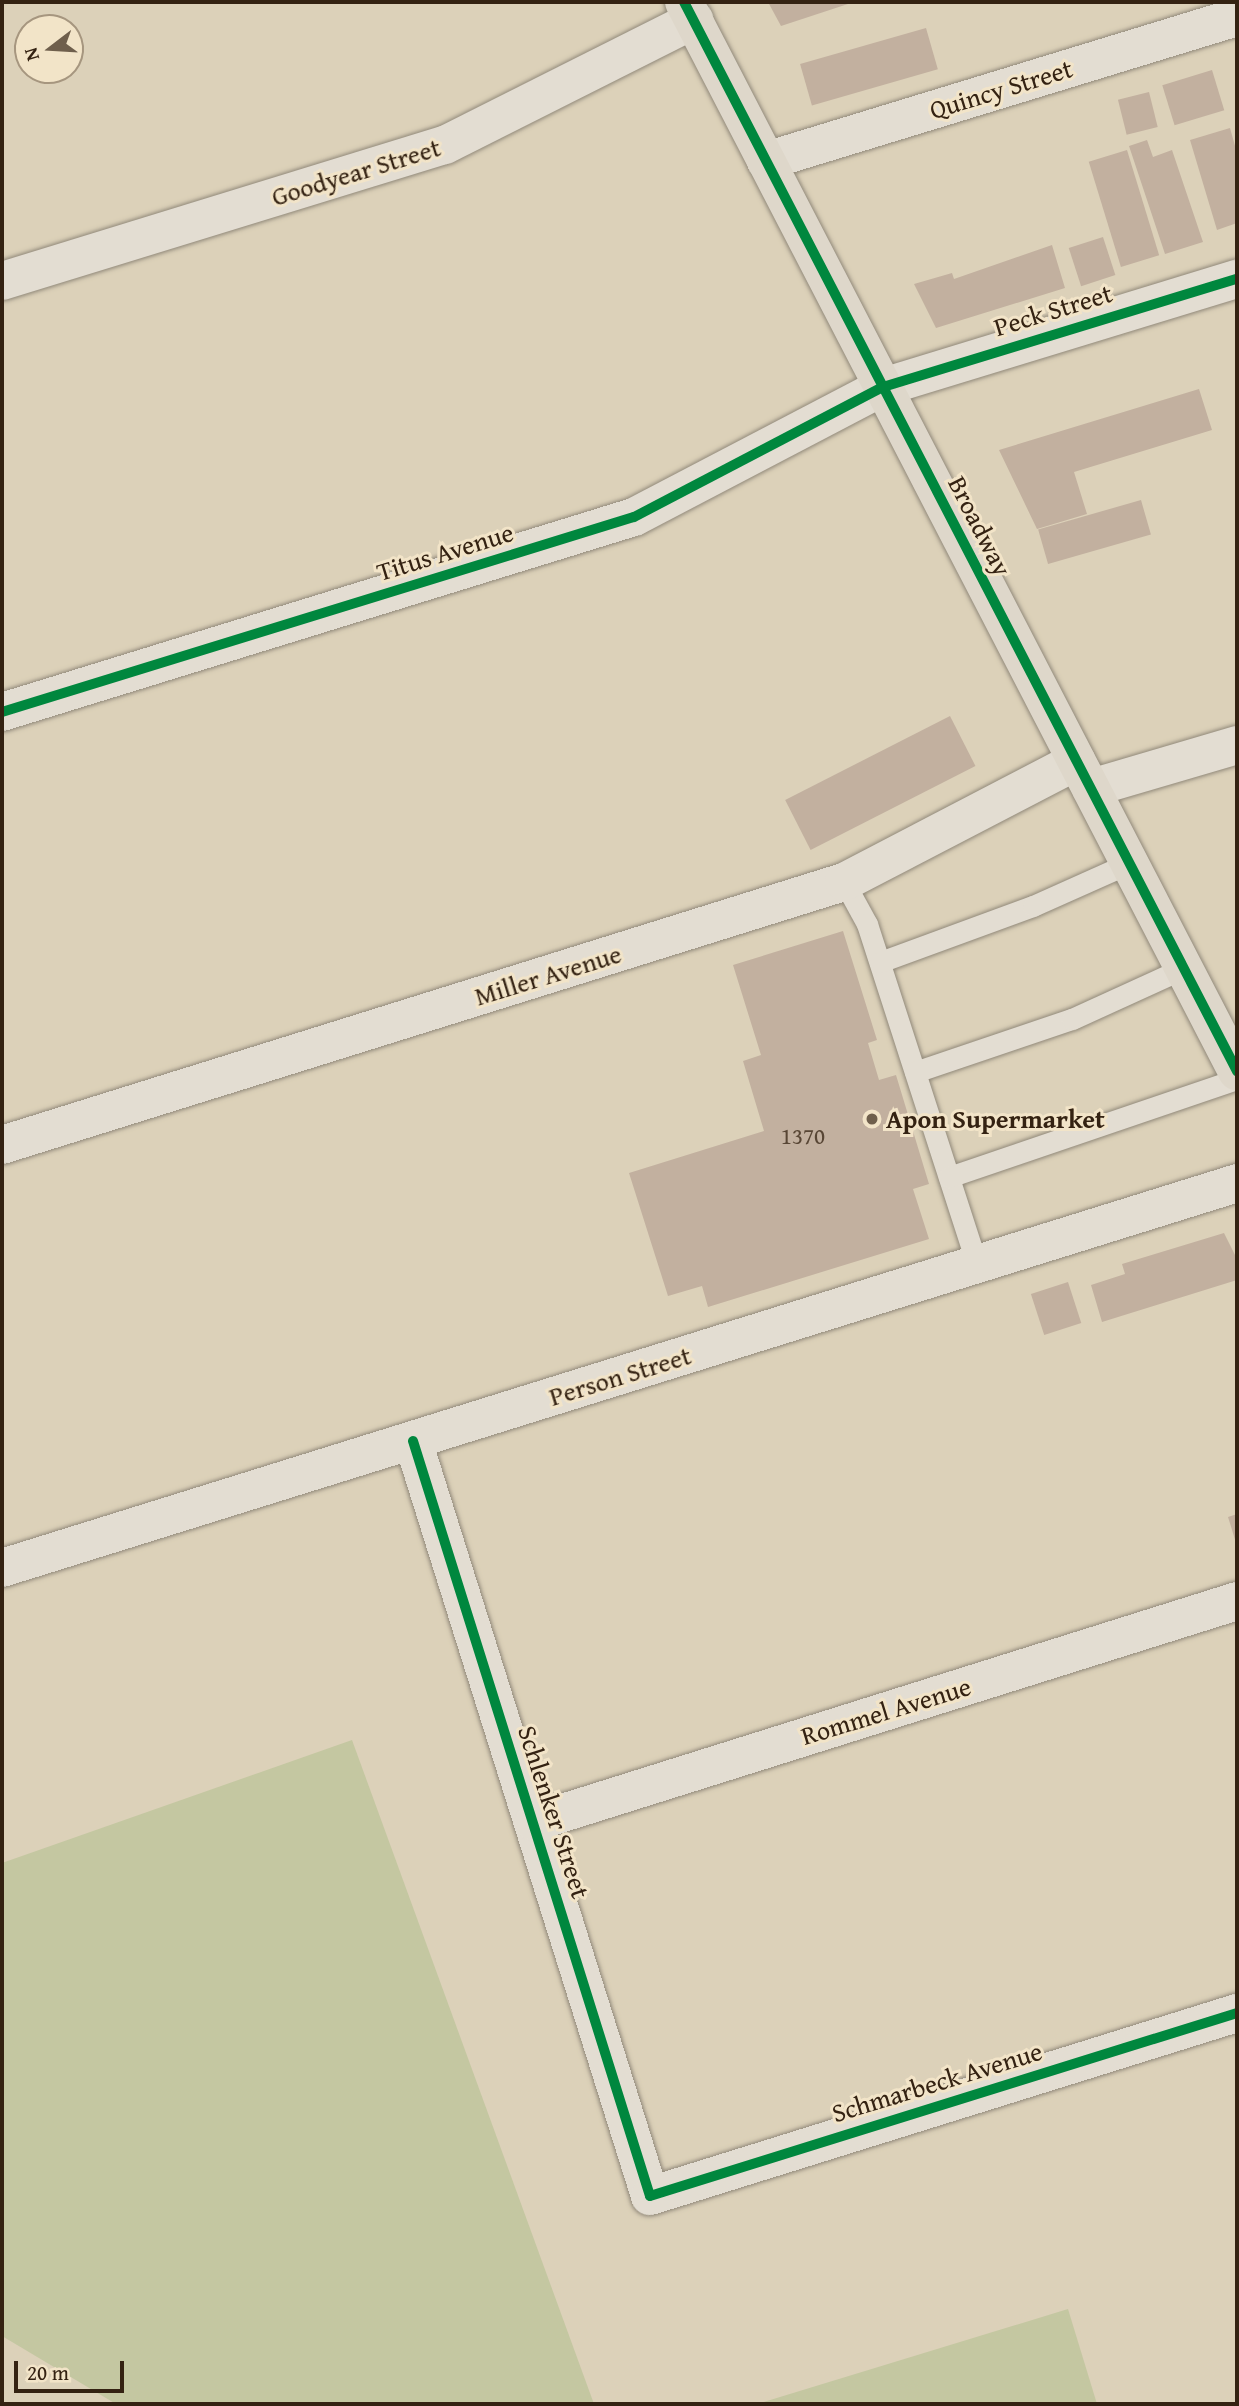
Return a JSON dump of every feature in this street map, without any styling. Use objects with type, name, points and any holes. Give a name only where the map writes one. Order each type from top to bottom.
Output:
[{"type":"main road","name":"Broadway","points":[[689,11],[1237,1071]]},
{"type":"street","name":"Goodyear Street","points":[[2,281],[445,145],[689,11]]},
{"type":"street","name":"Quincy Street","points":[[766,161],[1237,17]]},
{"type":"street","name":"Peck Street","points":[[883,387],[1237,279]]},
{"type":"street","name":"Titus Avenue","points":[[2,712],[634,517],[883,387]]},
{"type":"street","name":"Miller Avenue","points":[[2,1145],[844,882],[1084,775],[1237,745]]},
{"type":"street","name":"Person Street","points":[[2,1569],[1237,1183]]},
{"type":"street","name":"Schlenker Street","points":[[413,1441],[650,2196]]},
{"type":"street","name":"Rommel Avenue","points":[[534,1822],[1237,1601]]},
{"type":"street","name":"Schmarbeck Avenue","points":[[650,2196],[1237,2012]]},
{"type":"lane","points":[[880,962],[1033,906],[1129,863]]},
{"type":"lane","points":[[844,882],[880,962],[977,1264]]},
{"type":"lane","points":[[915,1072],[1072,1019],[1184,968]]},
{"type":"lane","points":[[949,1177],[1237,1079]]},
{"type":"green space","points":[[352,1740],[594,2404],[116,2404],[2,2336],[2,1863]]},
{"type":"green space","points":[[1068,2309],[1097,2404],[757,2404]]},
{"type":"building","points":[[768,2],[854,2],[781,26]]},
{"type":"building","points":[[926,28],[938,69],[812,105],[800,64]]},
{"type":"building","points":[[1212,70],[1224,110],[1175,125],[1162,85]]},
{"type":"building","points":[[1149,92],[1158,127],[1127,135],[1118,100]]},
{"type":"building","points":[[1230,128],[1237,153],[1237,223],[1217,230],[1190,140]]},
{"type":"building","points":[[1147,140],[1153,157],[1172,150],[1203,242],[1165,254],[1129,146]]},
{"type":"building","points":[[1127,150],[1159,255],[1121,267],[1089,162]]},
{"type":"building","points":[[1103,237],[1115,275],[1081,286],[1069,248]]},
{"type":"building","points":[[1052,245],[1065,288],[936,328],[914,284],[952,273],[954,279]]},
{"type":"building","points":[[1199,389],[1212,430],[1074,472],[1087,514],[1037,529],[999,450]]},
{"type":"building","points":[[1141,500],[1151,535],[1048,564],[1038,529]]},
{"type":"building","points":[[950,716],[975,766],[811,850],[785,800]]},
{"type":"building","points":[[843,931],[877,1040],[868,1043],[879,1080],[896,1075],[929,1184],[913,1189],[929,1239],[708,1307],[702,1286],[668,1296],[629,1173],[764,1131],[743,1061],[761,1055],[733,965]]},
{"type":"building","points":[[1224,1233],[1237,1259],[1237,1280],[1102,1322],[1091,1285],[1125,1274],[1122,1264]]},
{"type":"building","points":[[1068,1282],[1081,1323],[1044,1335],[1031,1294]]},
{"type":"building","points":[[1237,1514],[1237,1546],[1228,1517]]},
{"type":"cycle path","points":[[684,2],[1237,1071]]},
{"type":"cycle path","points":[[2,712],[634,517],[883,387],[1237,279]]},
{"type":"cycle path","points":[[413,1441],[650,2196],[1237,2013]]},
{"type":"place","name":"Apon Supermarket","points":[[872,1119]]}]
